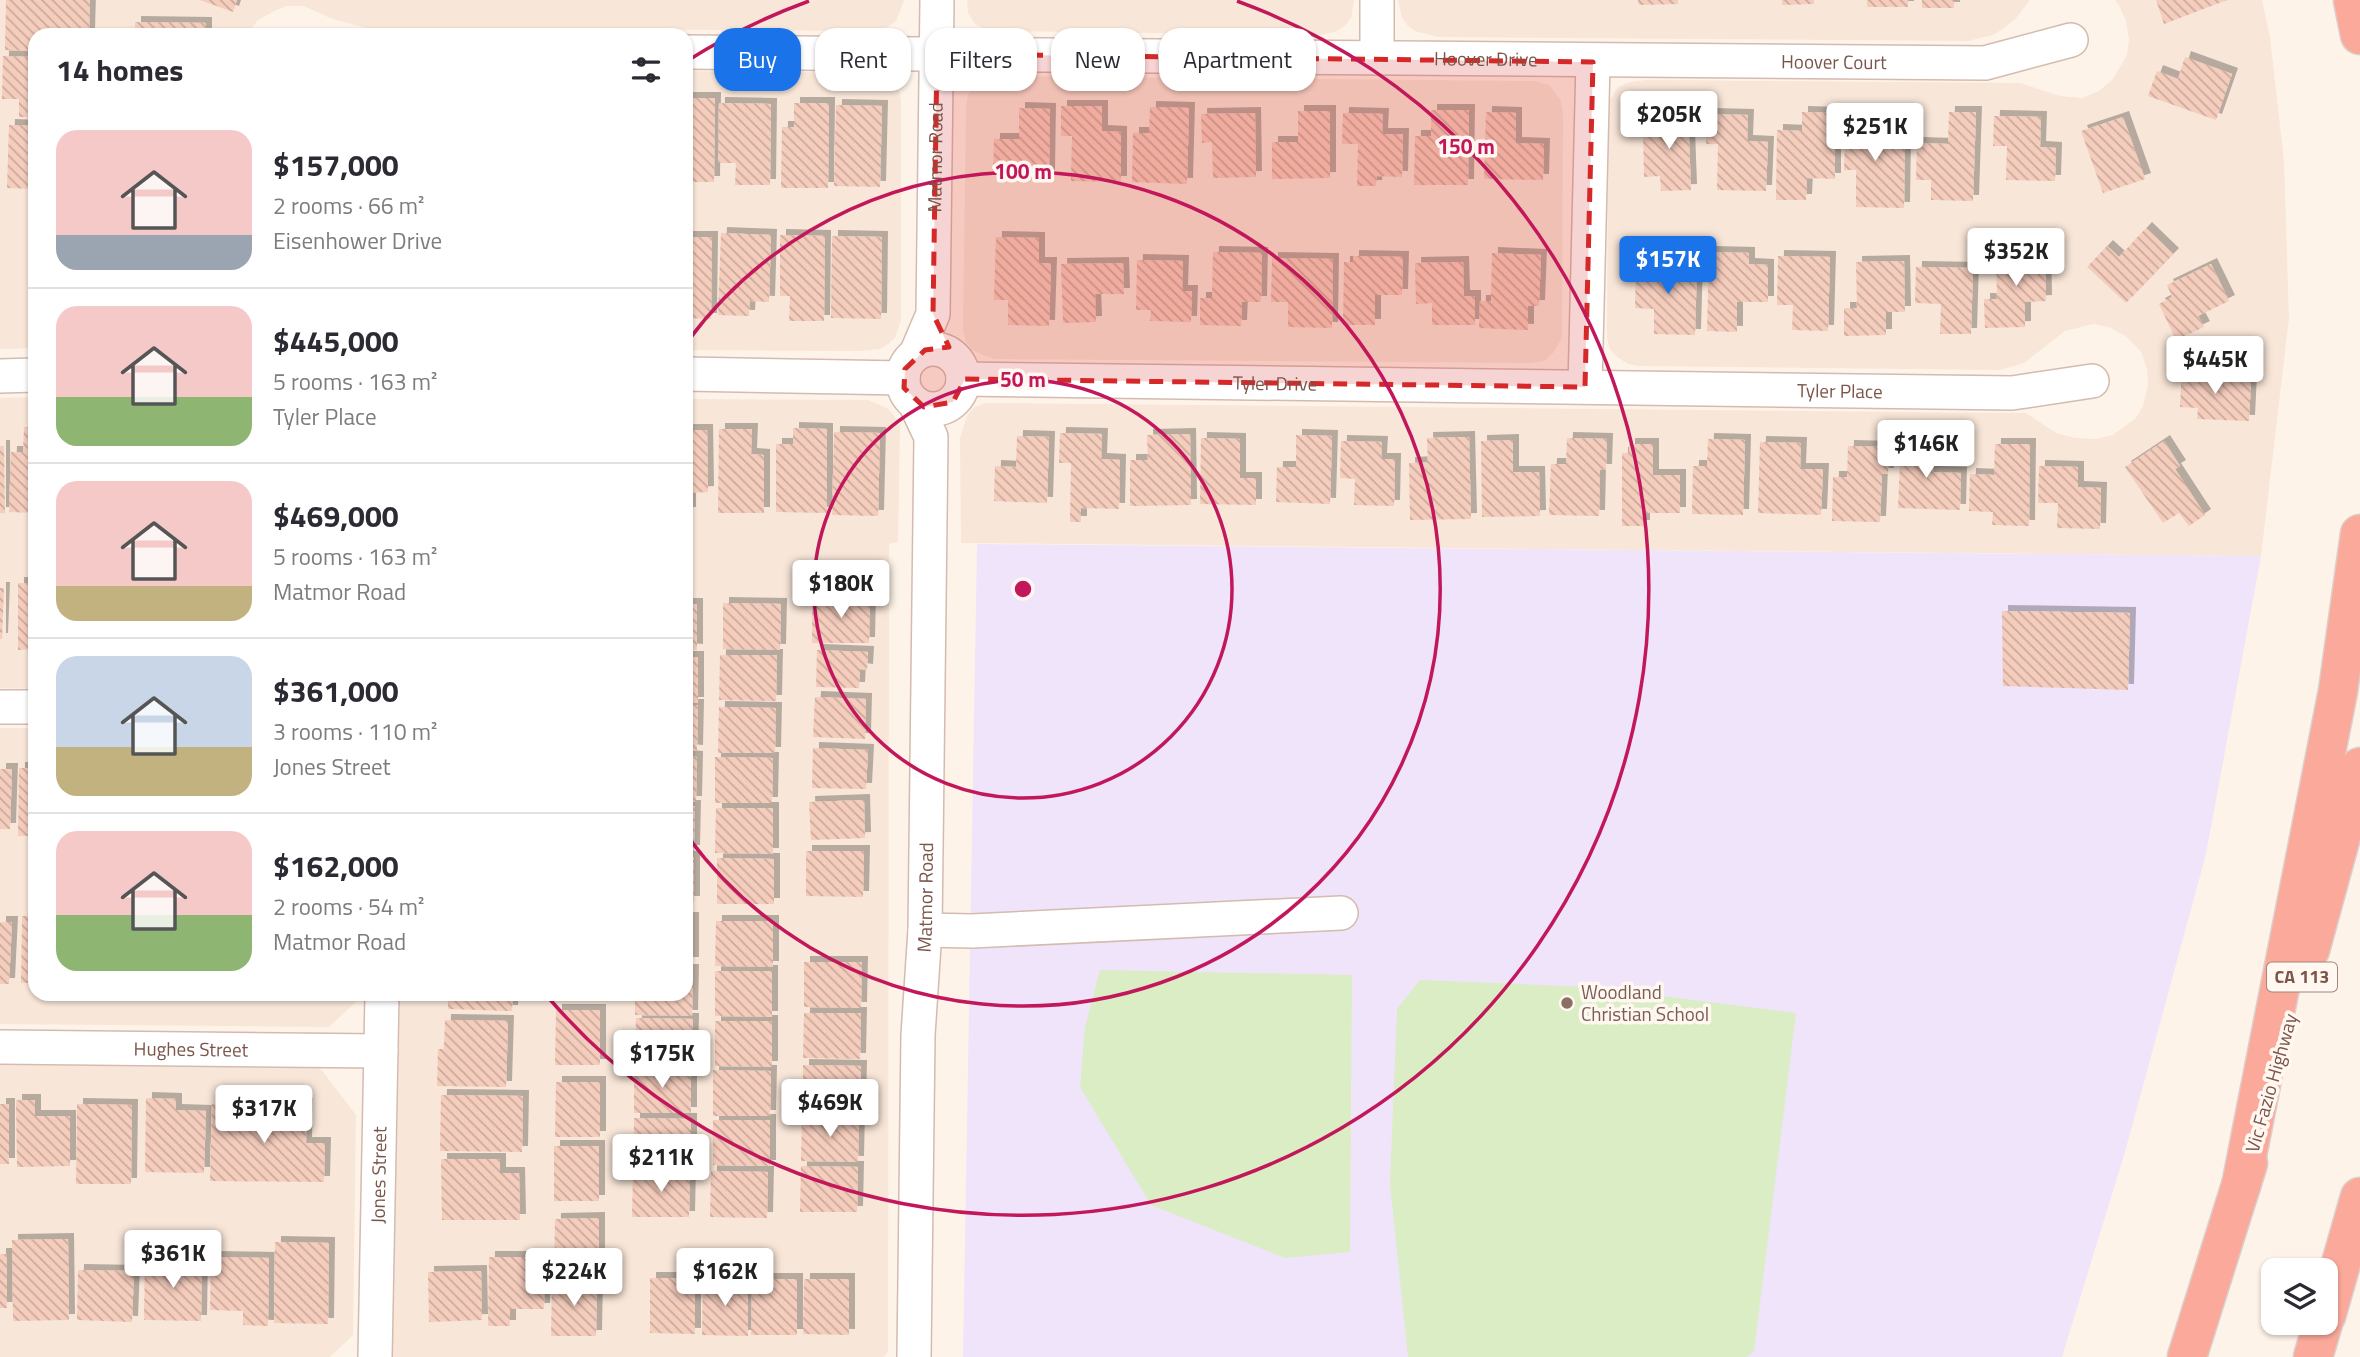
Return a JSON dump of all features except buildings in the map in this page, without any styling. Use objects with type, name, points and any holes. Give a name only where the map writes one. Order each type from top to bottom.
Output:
[{"type":"highway","points":[[2353,0],[2360,36]]},
{"type":"highway","points":[[2241,1186],[2338,691],[2355,585],[2360,534]]},
{"type":"highway","name":"Vic Fazio Highway","points":[[2187,1357],[2241,1186],[2318,924],[2360,767]]},
{"type":"highway","points":[[2338,1274],[2360,1197]]},
{"type":"highway","points":[[2313,1357],[2319,1335]]},
{"type":"street","name":"Matmor Road","points":[[937,0],[937,28]]},
{"type":"street","points":[[1377,0],[1377,58]]},
{"type":"street","name":"Hoover Court","points":[[1593,62],[1985,63],[2071,40]]},
{"type":"street","name":"Hoover Drive","points":[[693,52],[925,54]]},
{"type":"street","name":"Hoover Drive","points":[[1037,55],[1593,62]]},
{"type":"street","points":[[1585,387],[1593,62]]},
{"type":"street","name":"Matmor Road","points":[[914,1357],[918,1035],[925,930],[932,437],[911,378],[933,314],[936,91]]},
{"type":"street","name":"Matmor Road","points":[[933,314],[956,379]]},
{"type":"street","points":[[911,378],[935,349],[956,379]]},
{"type":"street","points":[[693,374],[911,378]]},
{"type":"street","points":[[0,376],[28,375]]},
{"type":"street","points":[[911,378],[933,409],[956,379]]},
{"type":"street","points":[[932,437],[956,379]]},
{"type":"street","name":"Tyler Drive","points":[[956,379],[1585,387]]},
{"type":"street","name":"Tyler Place","points":[[1585,387],[2012,393],[2092,381]]},
{"type":"street","points":[[0,707],[28,707]]},
{"type":"street","points":[[925,930],[972,931],[1341,913]]},
{"type":"street","name":"Jones Street","points":[[375,1357],[382,1001]]},
{"type":"street","name":"Hughes Street","points":[[0,1047],[381,1051]]},
{"type":"highlighted area","points":[[937,54],[1593,62],[1585,387],[965,379],[953,402],[924,407],[904,388],[905,369],[925,350],[949,347],[933,314]]},
{"type":"shaded area","points":[[0,0],[904,0],[896,21],[886,28],[815,28],[815,31],[801,31],[801,28],[366,28],[330,18],[304,6],[287,6],[276,10],[258,20],[252,28],[28,28],[28,348],[0,349]]},
{"type":"shaded area","points":[[967,0],[1354,0],[1351,18],[1344,27],[1320,35],[1316,35],[1316,28],[1159,28],[1159,33],[1145,33],[1145,28],[1051,28],[1051,32],[1037,31],[1037,28],[983,28],[975,24],[968,13]]},
{"type":"shaded area","points":[[1398,0],[2030,0],[2004,28],[1993,35],[1968,41],[1438,37],[1415,31],[1408,26],[1402,18]]},
{"type":"shaded area","points":[[2115,0],[2262,0],[2270,37],[2284,161],[2289,318],[2261,556],[961,543],[960,438],[967,416],[973,408],[985,403],[2026,413],[2056,433],[2075,438],[2096,439],[2113,435],[2136,418],[2143,406],[2148,386],[2147,369],[2141,352],[2127,337],[2109,327],[2093,324],[2065,331],[2024,363],[2000,370],[1628,364],[1610,349],[1607,337],[1608,116],[1610,100],[1618,87],[1647,80],[2020,83],[2060,96],[2082,98],[2099,91],[2113,79],[2127,55],[2129,39],[2126,21]]},
{"type":"shaded area","points":[[693,71],[714,71],[714,91],[801,91],[801,72],[815,72],[815,91],[899,91],[901,102],[901,320],[895,338],[880,349],[693,350]]},
{"type":"shaded area","points":[[1037,76],[1051,76],[1051,91],[1145,91],[1145,77],[1159,77],[1159,91],[1316,91],[1316,79],[1534,81],[1549,85],[1561,101],[1563,115],[1562,337],[1554,352],[1544,361],[1530,363],[995,359],[983,355],[972,350],[963,331],[968,95],[971,91],[1037,91]]},
{"type":"shaded area","points":[[28,397],[28,689],[0,688],[0,398]]},
{"type":"shaded area","points":[[693,399],[868,400],[887,408],[900,425],[898,542],[889,544],[888,1351],[884,1357],[393,1357],[387,1347],[394,1306],[400,1001],[693,1001]]},
{"type":"shaded area","name":"Woodland Christian School","points":[[977,544],[2261,556],[2206,854],[2125,1152],[2062,1357],[963,1357]]},
{"type":"shaded area","points":[[0,728],[28,728],[28,1001],[357,1001],[329,1027],[0,1024]]},
{"type":"shaded area","points":[[0,1065],[320,1068],[356,1115],[353,1335],[330,1357],[0,1357]]},
{"type":"green space","points":[[1100,970],[1352,975],[1350,1252],[1285,1258],[1151,1205],[1080,1087],[1085,1027]]},
{"type":"green space","points":[[1420,980],[1591,987],[1796,1013],[1754,1352],[1746,1357],[1408,1357],[1390,1184],[1397,1009]]},
{"type":"place","name":"Woodland Christian School","points":[[1567,1003]]}]
